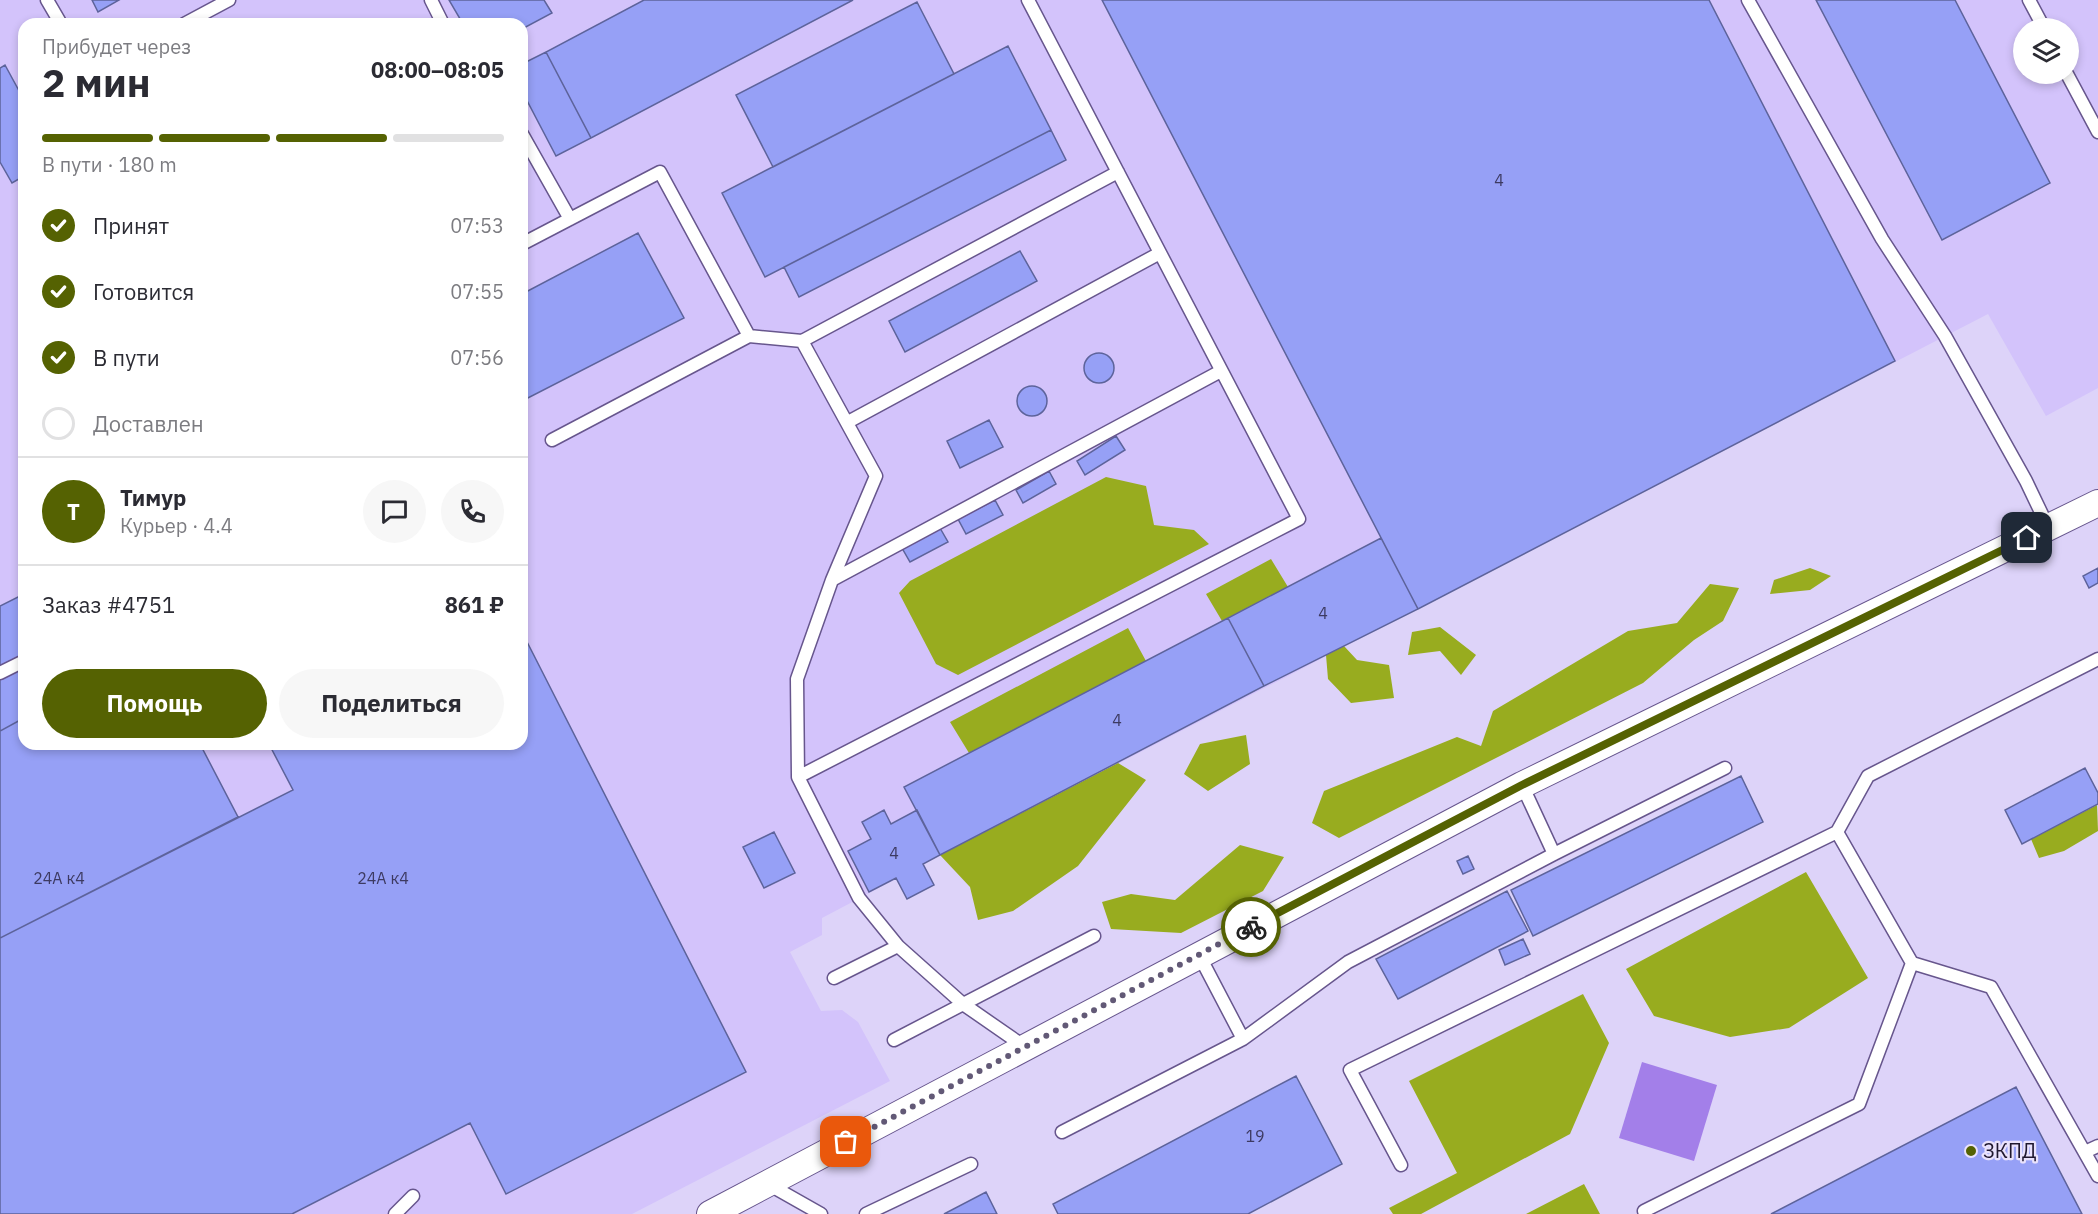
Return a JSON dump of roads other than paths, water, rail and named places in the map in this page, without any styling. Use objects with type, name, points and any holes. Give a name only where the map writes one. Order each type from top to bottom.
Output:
[{"type":"street","points":[[710,1214],[1522,785],[2098,503]]},
{"type":"lane","points":[[47,0],[58,18]]},
{"type":"lane","points":[[195,18],[229,0]]},
{"type":"lane","points":[[431,0],[440,18]]},
{"type":"lane","points":[[798,777],[1299,519],[1028,0]]},
{"type":"lane","points":[[1748,0],[1882,239],[1945,336],[2026,481],[2048,527]]},
{"type":"lane","points":[[2029,0],[2039,18]]},
{"type":"lane","points":[[2072,84],[2098,132]]},
{"type":"lane","points":[[528,145],[570,219]]},
{"type":"lane","points":[[528,241],[660,172],[749,336]]},
{"type":"lane","points":[[552,440],[749,336],[802,341],[1118,172]]},
{"type":"lane","points":[[848,422],[1160,253]]},
{"type":"lane","points":[[802,341],[876,476],[832,580],[797,679],[798,777],[859,898],[898,946],[963,1004],[1025,1047]]},
{"type":"lane","points":[[832,580],[1221,371]]},
{"type":"lane","points":[[1401,1166],[1350,1070],[1837,832],[1868,776],[2098,659]]},
{"type":"lane","points":[[0,673],[18,664]]},
{"type":"lane","points":[[1062,1132],[1243,1039],[1348,962],[1725,768]]},
{"type":"lane","points":[[1522,785],[1554,854]]},
{"type":"lane","points":[[1837,832],[1912,963],[1990,987],[2098,1176]]},
{"type":"lane","points":[[894,1040],[1094,936]]},
{"type":"lane","points":[[834,978],[898,946]]},
{"type":"lane","points":[[1199,955],[1243,1039]]},
{"type":"lane","points":[[1644,1211],[1859,1104],[1912,963]]},
{"type":"lane","points":[[2085,1152],[2098,1146]]},
{"type":"lane","points":[[866,1214],[971,1164]]},
{"type":"lane","points":[[767,1184],[821,1214]]},
{"type":"lane","points":[[395,1214],[413,1196]]},
{"type":"place","name":"ЗКПД","points":[[1971,1151]]}]
